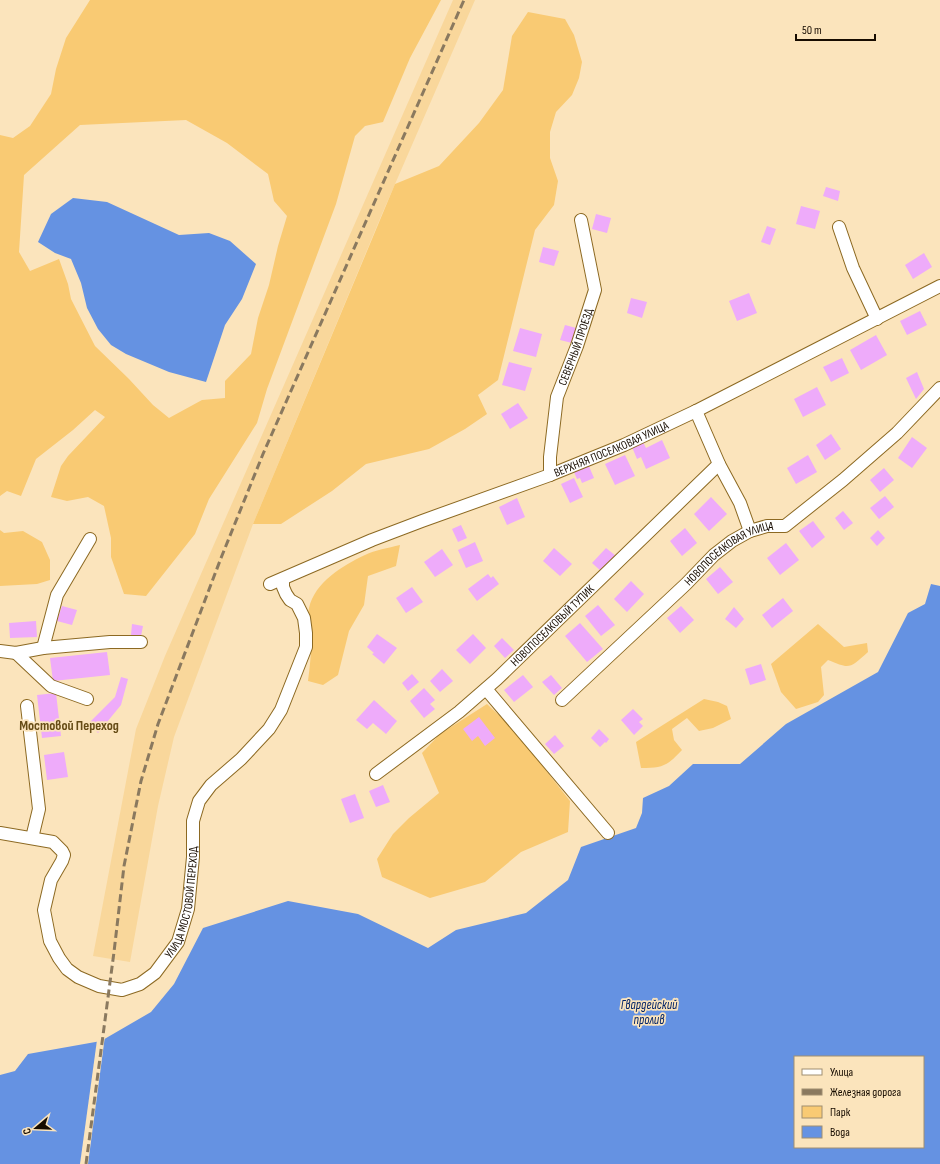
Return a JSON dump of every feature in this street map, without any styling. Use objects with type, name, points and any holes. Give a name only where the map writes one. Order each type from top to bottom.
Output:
[{"type":"street","name":"СЕВЕРНЫЙ ПРОЕЗД","points":[[550,475],[550,457],[558,397],[577,346],[595,290],[581,220]]},
{"type":"street","points":[[839,227],[853,268],[877,318]]},
{"type":"street","name":"ВЕРХНЯЯ ПОСЕЛКОВАЯ УЛИЦА","points":[[270,584],[372,540],[550,475],[624,445],[696,411],[940,286]]},
{"type":"street","name":"НОВОПОСЕЛКОВАЯ УЛИЦА","points":[[562,700],[686,584],[714,555],[732,541],[750,531],[766,526],[784,526],[843,480],[897,433],[940,388]]},
{"type":"street","points":[[696,411],[719,464],[740,503],[750,531]]},
{"type":"street","name":"НОВОПОСЕЛКОВЫЙ ТУПИК","points":[[376,774],[459,712],[486,689],[719,464]]},
{"type":"street","points":[[43,648],[57,595],[90,539]]},
{"type":"street","name":"УЛИЦА МОСТОВОЙ ПЕРЕХОД","points":[[0,833],[53,842],[62,851],[64,856],[51,880],[44,910],[50,941],[67,969],[99,986],[122,990],[140,984],[155,973],[178,942],[188,909],[193,857],[193,821],[200,801],[211,785],[241,758],[269,729],[281,710],[306,647],[304,618],[298,604],[290,600],[286,594],[283,587],[283,579]]},
{"type":"street","points":[[0,651],[16,654],[43,648],[110,642],[141,642]]},
{"type":"street","points":[[16,654],[51,686],[88,699]]},
{"type":"street","points":[[486,689],[608,833]]},
{"type":"street","points":[[27,706],[39,809],[32,838]]},
{"type":"shaded area","points":[[453,0],[475,0],[382,214],[253,524],[174,737],[158,806],[130,962],[93,956],[136,729],[165,656]]},
{"type":"green space","points":[[90,0],[441,0],[410,58],[383,122],[365,126],[355,136],[336,204],[267,389],[257,423],[209,499],[195,534],[146,596],[124,594],[111,557],[111,538],[104,506],[88,497],[67,501],[51,497],[61,466],[68,456],[105,417],[95,410],[73,430],[36,459],[21,496],[7,491],[0,496],[0,135],[13,138],[30,126],[51,94],[56,69],[66,38]],"holes":[[[186,120],[227,143],[268,174],[274,201],[287,216],[269,285],[258,318],[251,354],[225,381],[225,398],[202,400],[169,418],[153,405],[95,346],[71,299],[68,284],[59,259],[30,271],[19,252],[24,175],[80,125]]]},
{"type":"green space","points":[[528,12],[565,19],[574,35],[582,62],[579,78],[572,95],[556,112],[550,132],[550,158],[558,181],[554,205],[535,230],[498,380],[478,395],[487,414],[465,429],[429,449],[366,464],[332,491],[281,524],[253,524],[395,184],[439,166],[479,123],[503,90],[512,36]]},
{"type":"green space","points":[[0,530],[4,533],[23,531],[42,542],[50,560],[50,580],[37,584],[0,586]]},
{"type":"green space","points":[[400,545],[396,566],[368,576],[364,605],[349,631],[338,675],[323,685],[308,681],[311,645],[309,608],[317,590],[331,576],[356,559],[382,549]]},
{"type":"green space","points":[[818,624],[844,647],[867,643],[868,652],[857,662],[849,666],[841,665],[828,660],[821,667],[824,695],[818,702],[796,709],[781,692],[771,664]]},
{"type":"green space","points":[[704,699],[718,702],[727,706],[731,719],[713,728],[699,731],[687,718],[672,729],[674,740],[682,750],[672,760],[660,767],[641,768],[636,742]]},
{"type":"green space","points":[[487,704],[526,741],[544,768],[570,801],[568,832],[521,852],[485,882],[430,898],[382,877],[377,859],[393,834],[409,818],[439,793],[422,753],[440,734]]},
{"type":"water","points":[[73,198],[107,202],[179,235],[209,233],[230,241],[256,264],[242,299],[225,325],[206,382],[169,372],[126,354],[111,345],[98,329],[87,308],[81,283],[71,259],[55,253],[38,242],[51,214]]},
{"type":"water","name":"Гвардейский пролив","points":[[931,584],[940,586],[940,1164],[0,1164],[0,1075],[15,1071],[28,1054],[101,1041],[151,1012],[174,984],[203,928],[288,901],[358,914],[428,948],[456,930],[526,913],[568,880],[581,847],[636,828],[642,813],[643,798],[669,786],[693,764],[740,764],[786,724],[878,672],[908,613],[925,604]]},
{"type":"pier","points":[[105,1036],[88,1164],[80,1164],[97,1040]]},
{"type":"building","points":[[826,187],[840,191],[838,201],[823,196]]},
{"type":"building","points":[[801,206],[820,211],[815,229],[796,224]]},
{"type":"building","points":[[596,214],[611,218],[607,233],[592,229]]},
{"type":"building","points":[[767,226],[776,229],[770,245],[761,242]]},
{"type":"building","points":[[543,247],[559,251],[554,266],[539,262]]},
{"type":"building","points":[[924,253],[932,267],[913,279],[905,265]]},
{"type":"building","points":[[749,293],[757,313],[737,321],[729,301]]},
{"type":"building","points":[[631,298],[647,302],[642,318],[627,313]]},
{"type":"building","points":[[920,311],[927,325],[907,335],[900,321]]},
{"type":"building","points":[[565,325],[580,329],[576,344],[560,340]]},
{"type":"building","points":[[520,328],[542,334],[536,357],[513,351]]},
{"type":"building","points":[[876,335],[887,355],[861,370],[850,350]]},
{"type":"building","points":[[842,358],[849,373],[831,382],[823,367]]},
{"type":"building","points":[[509,362],[532,368],[525,391],[502,385]]},
{"type":"building","points":[[917,372],[924,389],[916,399],[906,378]]},
{"type":"building","points":[[817,387],[826,405],[803,417],[794,399]]},
{"type":"building","points":[[518,403],[528,418],[510,429],[501,414]]},
{"type":"building","points":[[831,434],[841,449],[825,460],[816,445]]},
{"type":"building","points":[[912,437],[927,448],[912,468],[898,458]]},
{"type":"building","points":[[662,440],[670,458],[646,469],[641,457],[637,459],[632,447],[643,442],[646,448]]},
{"type":"building","points":[[625,455],[635,476],[615,485],[605,464]]},
{"type":"building","points":[[808,455],[817,472],[796,484],[787,468]]},
{"type":"building","points":[[588,464],[594,478],[582,483],[580,478],[577,479],[573,470]]},
{"type":"building","points":[[884,468],[894,480],[880,492],[870,480]]},
{"type":"building","points":[[574,478],[583,497],[570,503],[561,484]]},
{"type":"building","points":[[885,496],[894,507],[879,519],[870,508]]},
{"type":"building","points":[[711,497],[727,514],[709,531],[694,514]]},
{"type":"building","points":[[517,498],[525,517],[507,525],[499,507]]},
{"type":"building","points":[[843,511],[853,523],[844,530],[835,518]]},
{"type":"building","points":[[813,521],[825,537],[812,548],[799,531]]},
{"type":"building","points":[[461,525],[467,538],[458,542],[452,529]]},
{"type":"building","points":[[685,528],[697,543],[682,556],[670,541]]},
{"type":"building","points":[[878,530],[885,538],[877,546],[870,538]]},
{"type":"building","points":[[475,542],[483,561],[466,568],[458,550]]},
{"type":"building","points":[[786,543],[799,560],[780,575],[767,558]]},
{"type":"building","points":[[554,548],[572,564],[560,576],[543,561]]},
{"type":"building","points":[[606,548],[616,556],[602,572],[592,563]]},
{"type":"building","points":[[442,549],[453,565],[435,577],[424,562]]},
{"type":"building","points":[[720,567],[733,582],[718,594],[706,579]]},
{"type":"building","points":[[488,574],[491,578],[493,576],[499,584],[477,601],[468,589]]},
{"type":"building","points":[[631,581],[644,594],[627,612],[614,599]]},
{"type":"building","points":[[412,587],[423,602],[406,613],[396,598]]},
{"type":"building","points":[[783,598],[793,611],[772,628],[762,615]]},
{"type":"building","points":[[598,605],[615,625],[601,636],[585,616]]},
{"type":"building","points":[[62,606],[77,610],[72,625],[57,621]]},
{"type":"building","points":[[681,606],[694,620],[680,633],[667,618]]},
{"type":"building","points":[[734,607],[744,619],[736,628],[725,619]]},
{"type":"building","points":[[36,621],[37,637],[10,638],[9,623]]},
{"type":"building","points":[[580,623],[603,649],[587,662],[565,636]]},
{"type":"building","points":[[132,624],[143,626],[141,636],[131,635]]},
{"type":"building","points":[[377,634],[397,648],[384,664],[372,654],[374,653],[367,647]]},
{"type":"building","points":[[473,634],[486,648],[470,664],[456,650]]},
{"type":"building","points":[[502,638],[514,650],[505,658],[494,646]]},
{"type":"building","points":[[107,652],[110,675],[53,681],[50,658]]},
{"type":"building","points":[[761,664],[766,680],[750,685],[745,669]]},
{"type":"building","points":[[442,669],[453,681],[440,692],[430,681]]},
{"type":"building","points":[[412,674],[419,682],[408,691],[402,683]]},
{"type":"building","points":[[523,675],[533,687],[514,702],[504,690]]},
{"type":"building","points":[[551,675],[562,688],[554,695],[542,682]]},
{"type":"building","points":[[121,677],[128,679],[121,705],[98,733],[89,723],[115,697]]},
{"type":"building","points":[[424,688],[435,700],[430,704],[435,709],[424,718],[410,701]]},
{"type":"building","points":[[56,693],[61,736],[42,738],[37,695]]},
{"type":"building","points":[[374,700],[397,721],[386,734],[373,723],[367,729],[356,720]]},
{"type":"building","points":[[633,709],[643,719],[639,722],[643,726],[634,735],[621,720]]},
{"type":"building","points":[[479,717],[495,738],[485,746],[478,736],[472,741],[463,729]]},
{"type":"building","points":[[599,729],[609,739],[600,747],[591,738]]},
{"type":"building","points":[[555,735],[564,746],[554,754],[545,744]]},
{"type":"building","points":[[64,752],[68,777],[47,780],[44,755]]},
{"type":"building","points":[[383,785],[390,802],[376,807],[369,791]]},
{"type":"building","points":[[355,794],[364,818],[350,823],[341,799]]},
{"type":"railway","points":[[86,1164],[124,866],[141,781],[158,724],[221,558],[263,454],[464,0]]},
{"type":"district","name":"Мостовой Переход","points":[[69,725]]}]
